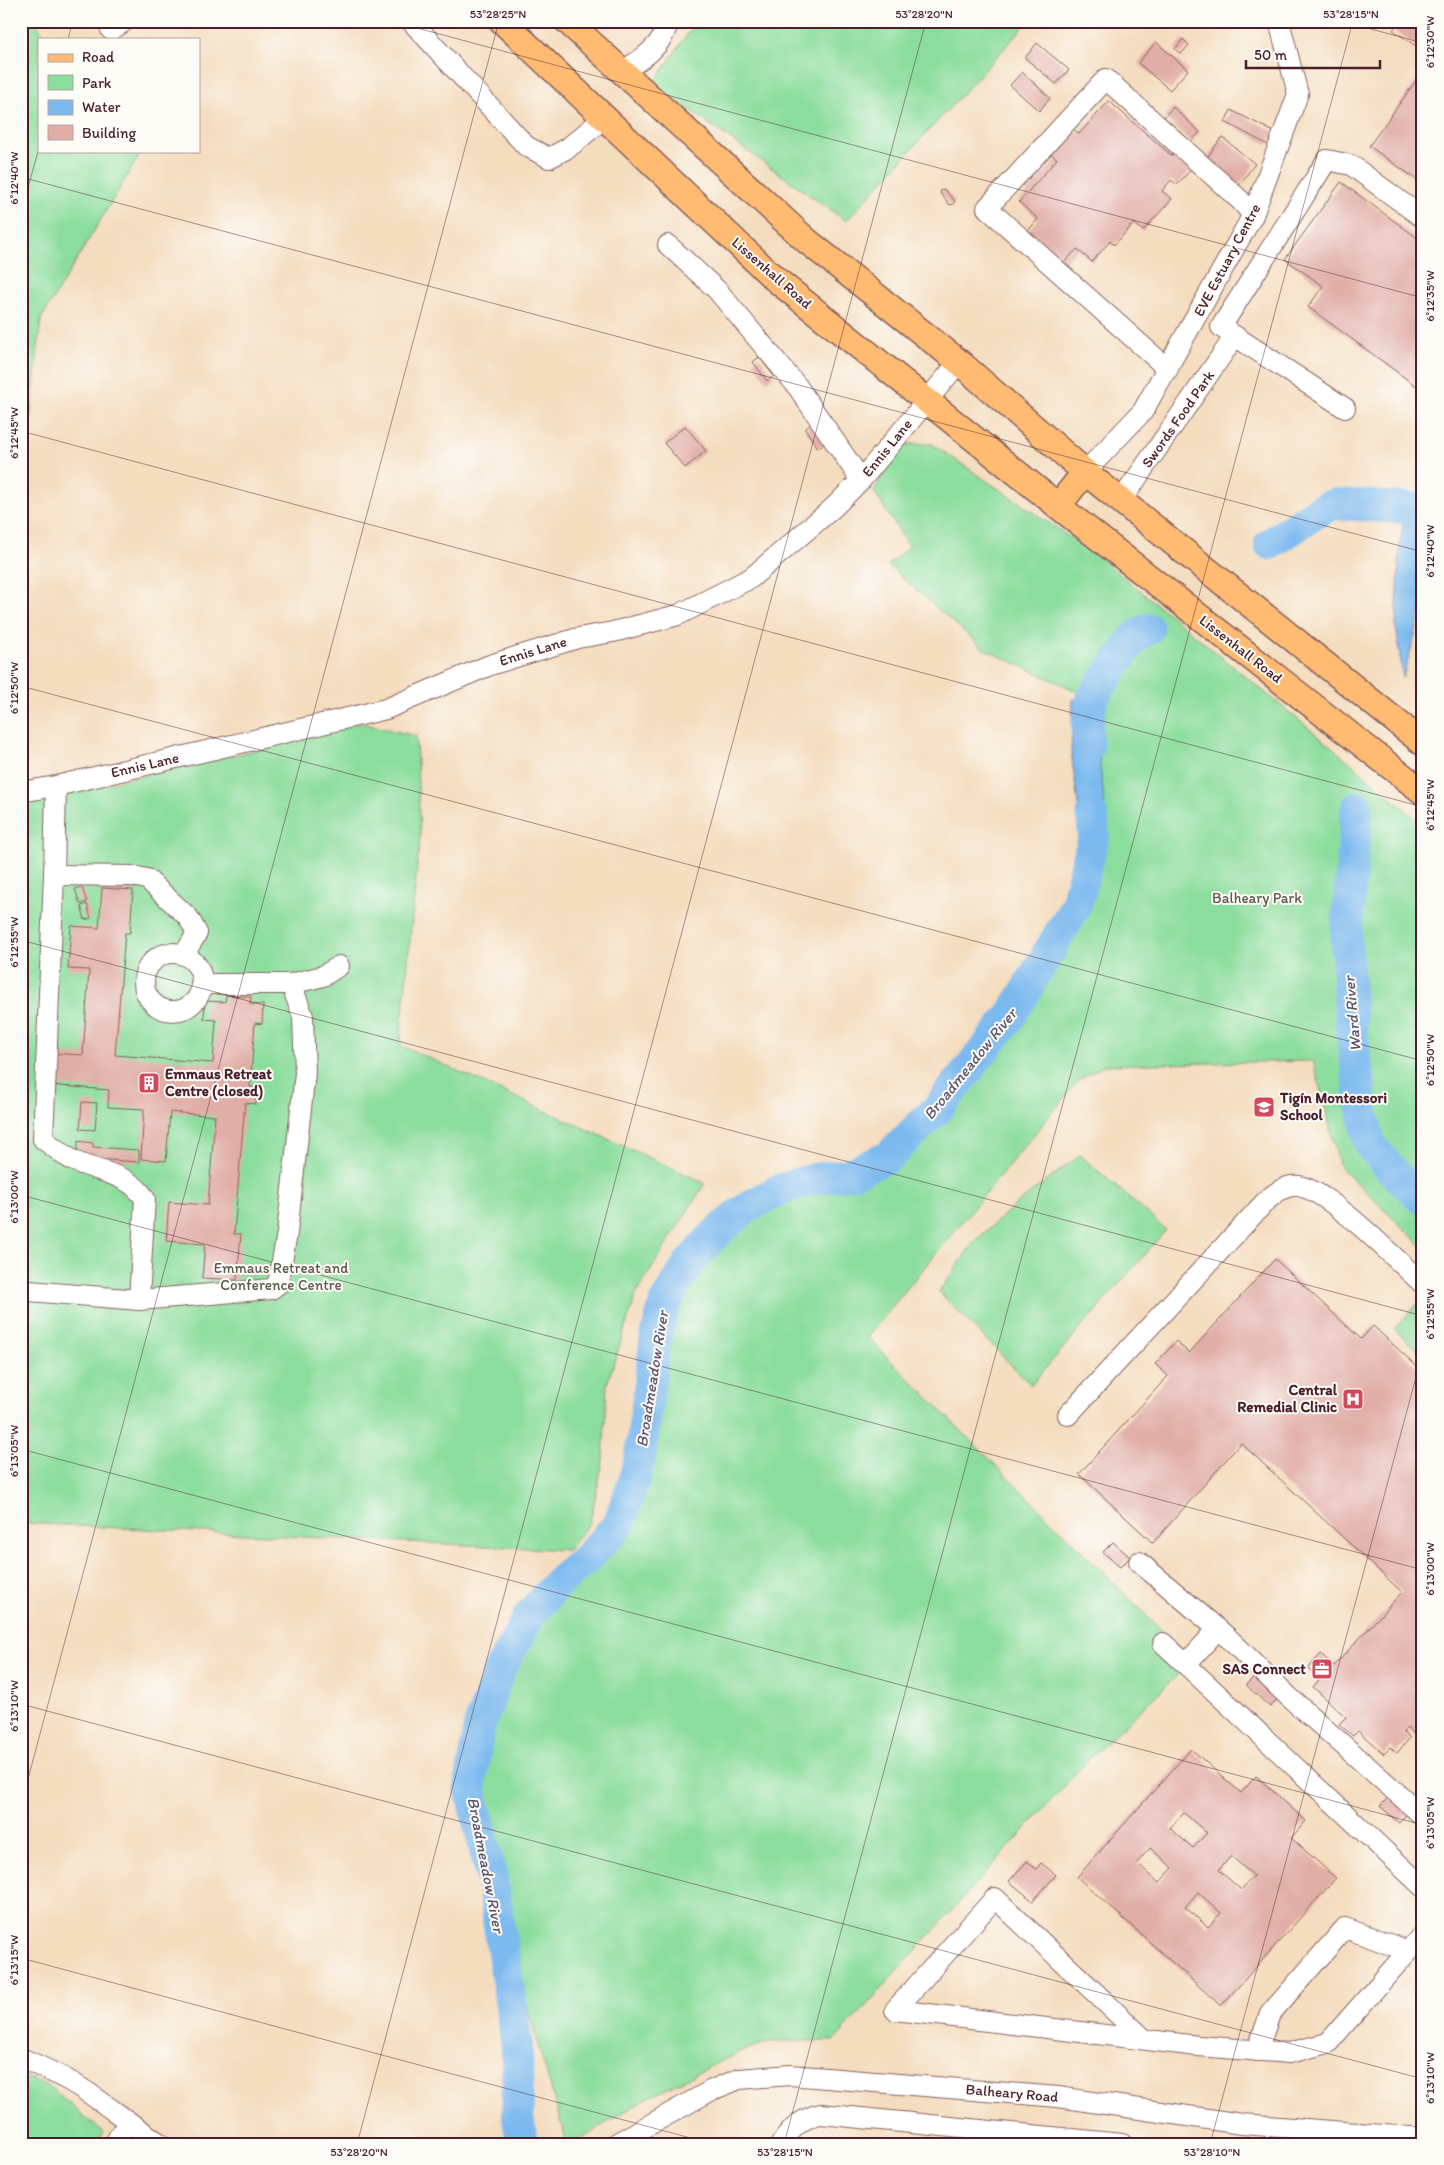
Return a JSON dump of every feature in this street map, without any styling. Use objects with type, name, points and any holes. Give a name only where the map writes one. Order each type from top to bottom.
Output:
[{"type":"main road","name":"Lissenhall Road","points":[[502,21],[774,278],[1058,506],[1423,792]]},
{"type":"main road","points":[[566,21],[807,241],[959,362],[1120,501],[1423,743]]},
{"type":"main road","points":[[1058,506],[1085,472]]},
{"type":"street","points":[[411,21],[526,146],[550,158],[568,148],[604,118]]},
{"type":"street","points":[[622,72],[648,55],[666,29],[668,21]]},
{"type":"street","name":"EVE Estuary Centre","points":[[1085,472],[1143,411],[1254,215],[1298,94],[1279,21]]},
{"type":"street","points":[[1168,369],[987,208],[1106,79],[1240,200],[1254,215]]},
{"type":"street","points":[[1345,408],[1221,327],[1327,160],[1351,165],[1423,218]]},
{"type":"street","points":[[668,245],[717,290],[797,386],[861,480]]},
{"type":"street","name":"Swords Food Park","points":[[1120,501],[1235,336]]},
{"type":"street","name":"Ennis Lane","points":[[21,792],[56,786],[386,709],[490,665],[578,638],[613,632],[678,615],[751,578],[834,507],[861,480],[959,362]]},
{"type":"street","points":[[56,786],[43,1139],[72,1160],[121,1178],[140,1190],[145,1199],[139,1300]]},
{"type":"street","points":[[54,875],[132,876],[147,880],[188,917],[196,934],[184,955]]},
{"type":"street","points":[[166,954],[184,955],[198,967],[201,984],[199,993],[194,1000],[180,1010],[162,1008],[148,997],[144,979],[151,963],[166,954]]},
{"type":"street","points":[[201,984],[291,984],[323,976],[339,966]]},
{"type":"street","points":[[28,1291],[139,1300],[271,1289],[278,1284],[287,1233],[305,1072],[303,1016],[291,984]]},
{"type":"street","points":[[1068,1415],[1264,1202],[1280,1190],[1298,1185],[1319,1194],[1353,1220],[1423,1284]]},
{"type":"street","points":[[1139,1562],[1218,1629],[1289,1697],[1423,1816]]},
{"type":"street","points":[[1186,1664],[1218,1629]]},
{"type":"street","points":[[1163,1643],[1423,1887]]},
{"type":"street","points":[[1144,2039],[995,1898],[895,2010],[1198,2046],[1288,2053],[1328,2043],[1423,1934]]},
{"type":"street","points":[[1257,2051],[1270,2014],[1345,1928],[1408,1951]]},
{"type":"street","points":[[21,2058],[54,2073],[87,2092],[128,2123],[161,2144]]},
{"type":"street","name":"Balheary Road","points":[[615,2144],[712,2090],[739,2079],[790,2075],[1058,2097],[1242,2124],[1423,2138]]},
{"type":"street","points":[[781,2144],[790,2130],[809,2116],[821,2114],[990,2137],[1122,2144]]},
{"type":"street","points":[[114,2144],[128,2123]]},
{"type":"green space","points":[[21,21],[34,21],[46,38],[38,38],[38,152],[141,152],[41,319],[21,511]]},
{"type":"green space","points":[[702,21],[1029,21],[846,221],[653,84],[688,33]]},
{"type":"green space","name":"Balheary Park","points":[[908,444],[932,444],[1095,554],[1333,748],[1423,825],[1423,1247],[1340,1167],[1313,1061],[1104,1065],[1079,1080],[867,1337],[1192,1661],[1085,1763],[834,2041],[772,2041],[739,2052],[644,2100],[572,2144],[567,2144],[517,1972],[481,1777],[485,1746],[505,1680],[523,1643],[563,1588],[603,1556],[622,1528],[643,1480],[656,1406],[665,1318],[714,1248],[734,1228],[806,1194],[855,1183],[889,1166],[938,1124],[988,1062],[1025,1009],[1074,924],[1094,883],[1106,819],[1092,698],[984,649],[888,565],[909,546],[874,492],[886,465]]},
{"type":"green space","name":"Emmaus Retreat and Conference Centre","points":[[361,723],[416,736],[420,836],[400,1045],[705,1183],[637,1292],[607,1384],[603,1461],[590,1522],[568,1550],[21,1523],[21,800],[192,765]]},
{"type":"green space","points":[[1080,1155],[1166,1230],[1031,1385],[939,1292],[974,1242],[1014,1206]]},
{"type":"green space","points":[[1423,1298],[1423,1355],[1394,1329]]},
{"type":"green space","points":[[21,2075],[47,2085],[103,2132],[97,2144],[21,2144]]},
{"type":"water","points":[[1423,493],[1423,606],[1403,678],[1396,627],[1400,544],[1403,524],[1417,495]]},
{"type":"water","points":[[1073,699],[1093,704],[1106,819],[1098,861],[1080,855],[1082,833],[1071,752]]},
{"type":"building","points":[[1399,21],[1423,21],[1423,51],[1393,30]]},
{"type":"building","points":[[1183,39],[1189,45],[1181,54],[1175,49]]},
{"type":"building","points":[[1156,42],[1188,70],[1170,90],[1138,63]]},
{"type":"building","points":[[1037,43],[1069,70],[1056,84],[1025,58]]},
{"type":"building","points":[[1423,71],[1423,184],[1369,146]]},
{"type":"building","points":[[1022,72],[1050,98],[1039,111],[1010,85]]},
{"type":"building","points":[[1109,101],[1172,156],[1174,153],[1192,168],[1177,185],[1171,180],[1162,191],[1172,199],[1143,231],[1134,223],[1114,245],[1110,241],[1092,262],[1077,249],[1063,264],[1027,232],[1038,219],[1019,202],[1057,159],[1047,150],[1069,125],[1079,134]]},
{"type":"building","points":[[1173,107],[1200,132],[1191,142],[1164,117]]},
{"type":"building","points":[[1231,110],[1274,132],[1268,145],[1225,122]]},
{"type":"building","points":[[1222,137],[1255,164],[1239,185],[1206,159]]},
{"type":"building","points":[[1341,182],[1423,242],[1423,391],[1308,307],[1323,286],[1285,259]]},
{"type":"building","points":[[944,189],[955,201],[954,204],[950,205],[940,193]]},
{"type":"building","points":[[759,357],[774,376],[767,381],[753,362]]},
{"type":"building","points":[[812,423],[825,443],[818,448],[805,429]]},
{"type":"building","points":[[685,426],[706,451],[685,468],[664,443]]},
{"type":"building","points":[[82,887],[87,902],[80,904],[75,889]]},
{"type":"building","name":"Emmaus Retreat Centre (closed)","points":[[102,888],[133,890],[130,933],[125,933],[115,1055],[213,1063],[216,1020],[204,1019],[205,1001],[225,1002],[226,995],[251,997],[250,1004],[263,1005],[262,1024],[255,1023],[250,1087],[258,1088],[256,1104],[245,1103],[234,1234],[241,1234],[237,1280],[202,1278],[205,1244],[166,1241],[169,1202],[208,1205],[215,1116],[170,1112],[166,1161],[141,1159],[144,1109],[108,1107],[109,1090],[49,1085],[51,1053],[83,1055],[89,970],[68,969],[71,926],[99,928]]},
{"type":"building","points":[[87,904],[91,918],[85,920],[81,906]]},
{"type":"building","points":[[82,1102],[97,1103],[95,1130],[80,1129]]},
{"type":"building","points":[[78,1141],[93,1143],[93,1147],[139,1150],[139,1162],[77,1158]]},
{"type":"building","points":[[1275,1259],[1361,1339],[1373,1326],[1423,1372],[1423,1742],[1407,1728],[1403,1732],[1410,1738],[1397,1753],[1391,1747],[1384,1754],[1358,1731],[1353,1736],[1339,1724],[1346,1717],[1313,1687],[1320,1679],[1308,1668],[1321,1654],[1334,1666],[1402,1592],[1241,1443],[1153,1543],[1079,1474],[1168,1376],[1155,1364],[1176,1341],[1189,1353]]},
{"type":"building","points":[[1113,1542],[1130,1557],[1120,1567],[1103,1552]]},
{"type":"building","points":[[1256,1675],[1280,1696],[1270,1707],[1246,1685]]},
{"type":"building","points":[[1191,1749],[1241,1793],[1256,1776],[1306,1821],[1291,1838],[1336,1878],[1221,2006],[1077,1877]],"holes":[[[1184,1813],[1207,1833],[1193,1848],[1170,1828]],[[1150,1848],[1173,1868],[1159,1883],[1137,1863]],[[1231,1856],[1254,1876],[1241,1890],[1219,1870]],[[1198,1892],[1221,1913],[1208,1927],[1185,1907]]]},
{"type":"building","points":[[1389,1797],[1407,1813],[1399,1823],[1380,1806]]},
{"type":"building","points":[[1027,1861],[1036,1869],[1041,1863],[1056,1875],[1033,1901],[1009,1881]]},
{"type":"waterway","points":[[1270,544],[1320,510],[1335,504],[1423,509]]},
{"type":"waterway","points":[[1088,747],[1087,726],[1092,698],[1133,639],[1148,629]]},
{"type":"waterway","name":"Ward River","points":[[1357,807],[1346,934],[1351,1028],[1363,1113],[1370,1145],[1398,1177],[1423,1199]]},
{"type":"waterway","name":"Broadmeadow River","points":[[522,2144],[518,2117],[517,2046],[492,1878],[470,1788],[479,1727],[500,1669],[531,1613],[559,1582],[588,1557],[618,1525],[633,1484],[640,1457],[656,1336],[665,1303],[689,1263],[715,1234],[746,1208],[779,1190],[813,1179],[849,1174],[888,1157],[938,1108],[1011,1016],[1076,905],[1094,837],[1092,815]]},
{"type":"place","name":"Emmaus Retreat Centre (closed)","points":[[149,1083]]},
{"type":"place","name":"Tigín Montessori School","points":[[1264,1107]]},
{"type":"place","name":"Central Remedial Clinic","points":[[1353,1399]]},
{"type":"place","name":"SAS Connect","points":[[1322,1669]]}]
